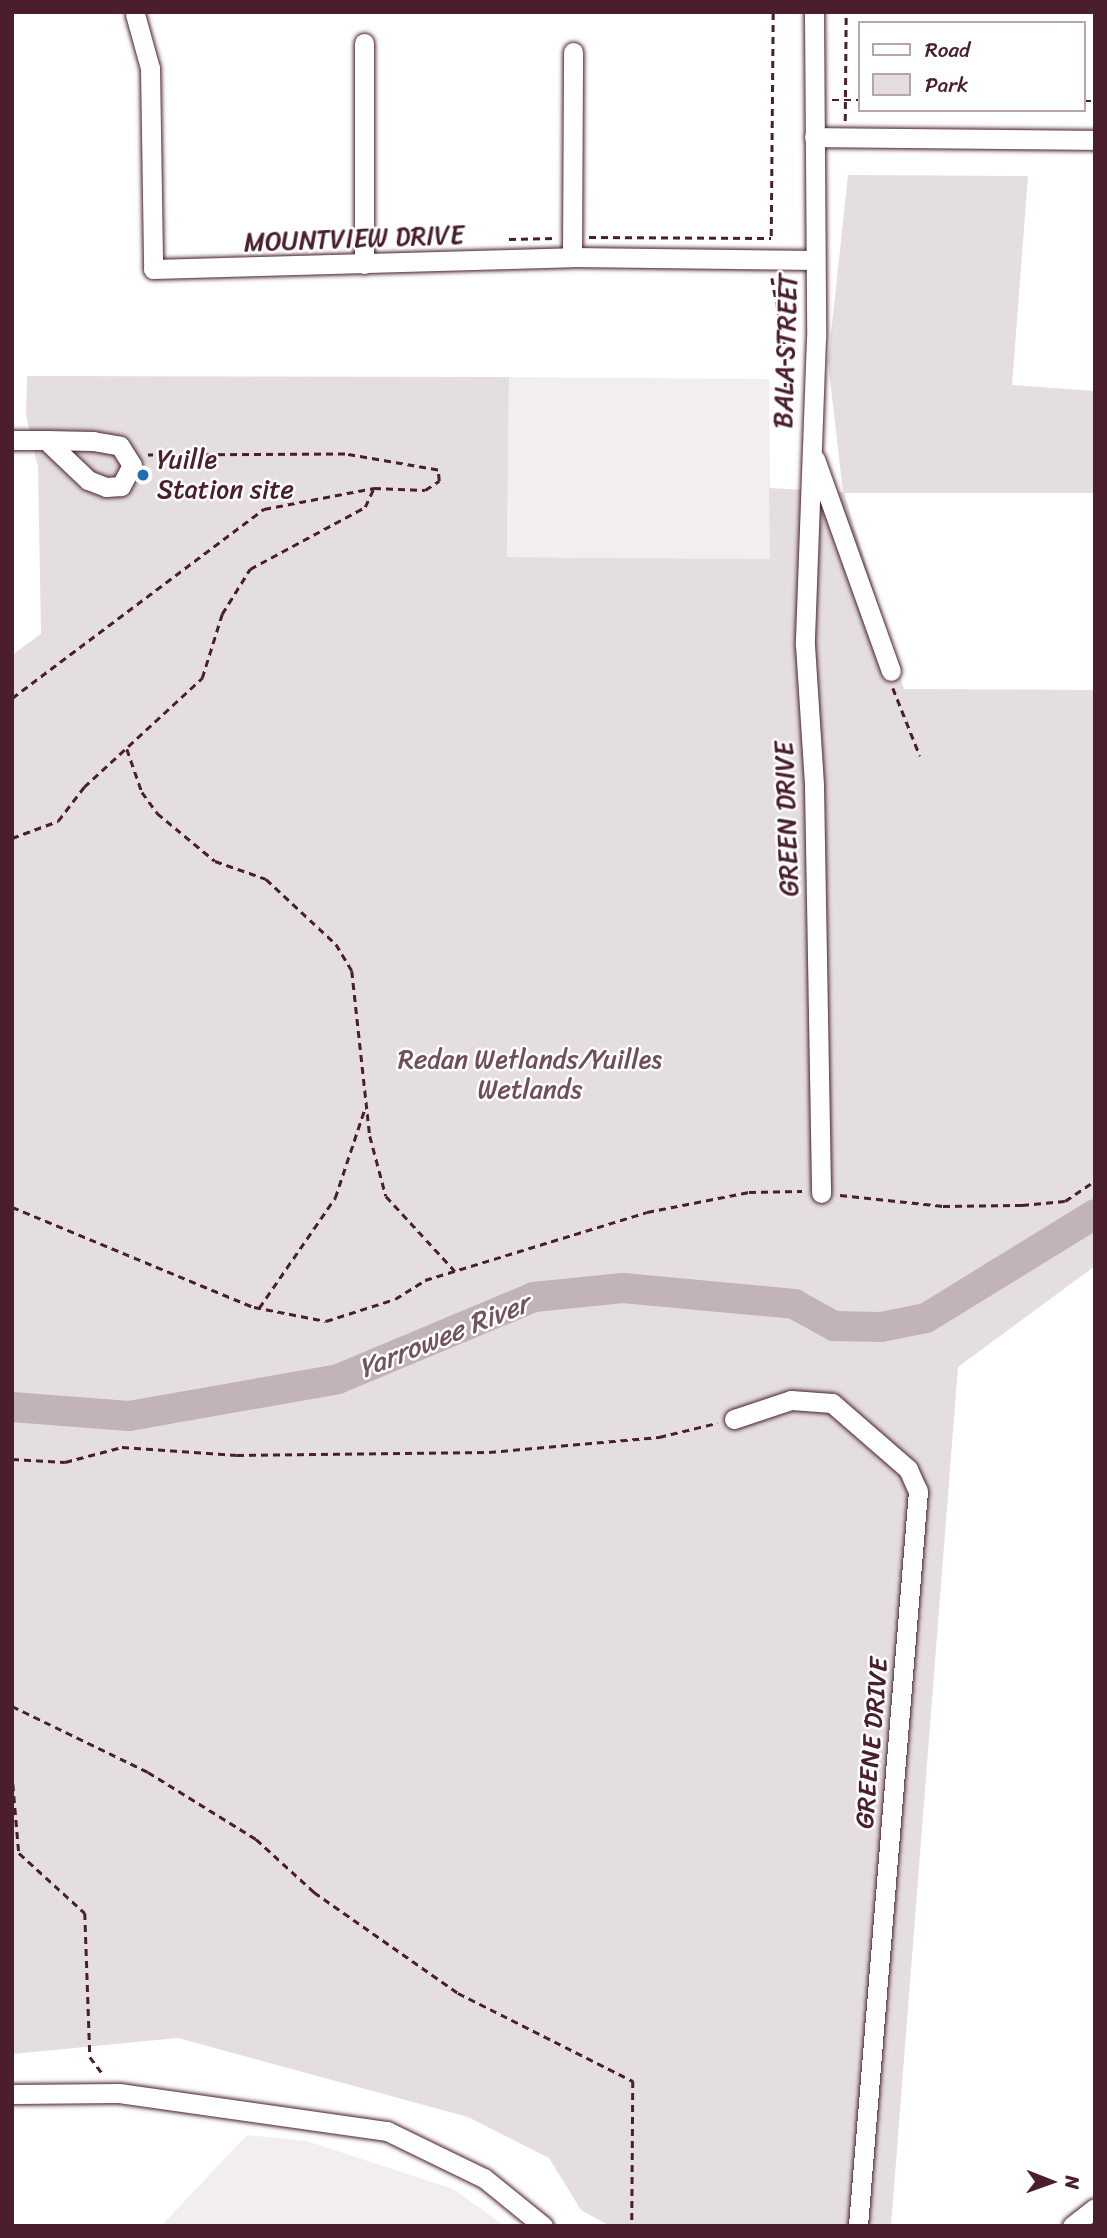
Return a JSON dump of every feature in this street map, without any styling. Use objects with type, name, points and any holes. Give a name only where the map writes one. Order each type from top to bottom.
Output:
[{"type":"street","name":"BALA STREET","points":[[814,12],[815,260],[809,445],[891,671]]},
{"type":"street","name":"MOUNTVIEW DRIVE","points":[[135,14],[150,75],[153,269],[364,264],[572,247],[815,260]]},
{"type":"street","points":[[364,43],[364,264]]},
{"type":"street","points":[[572,247],[573,51]]},
{"type":"street","points":[[814,137],[1095,140]]},
{"type":"street","points":[[12,440],[46,440],[120,446],[132,465],[121,486],[106,486],[88,480],[46,440]]},
{"type":"street","name":"GREEN DRIVE","points":[[809,445],[805,645],[814,779],[821,1193]]},
{"type":"street","name":"GREENE DRIVE","points":[[734,1419],[791,1399],[832,1404],[908,1469],[918,1491],[858,2226]]},
{"type":"street","points":[[12,2094],[118,2093],[387,2131],[484,2178],[543,2226]]},
{"type":"street","points":[[1072,2226],[1095,2208]]},
{"type":"path","points":[[773,12],[771,238],[785,347],[786,423]]},
{"type":"path","points":[[845,12],[845,138]]},
{"type":"path","points":[[814,100],[858,100]]},
{"type":"path","points":[[572,247],[771,238]]},
{"type":"path","points":[[12,698],[264,509],[374,488],[425,490],[439,481],[438,470],[345,454],[127,456]]},
{"type":"path","points":[[12,838],[58,821],[127,749],[202,678],[222,614],[250,569],[365,507],[374,488]]},
{"type":"path","points":[[891,671],[920,756]]},
{"type":"path","points":[[127,749],[142,792],[178,832],[215,861],[266,879],[336,944],[352,971],[366,1103],[386,1196],[455,1271]]},
{"type":"path","points":[[259,1308],[335,1198],[366,1103]]},
{"type":"path","points":[[12,1207],[62,1233],[214,1286],[259,1308],[326,1321],[455,1271],[711,1197],[821,1193],[943,1206],[1022,1205],[1065,1201],[1095,1181]]},
{"type":"path","points":[[12,1459],[65,1462],[122,1447],[237,1455],[489,1452],[659,1437],[734,1419]]},
{"type":"path","points":[[12,1706],[148,1773],[256,1839],[314,1892],[458,1993],[633,2081],[632,2226]]},
{"type":"path","points":[[12,1772],[19,1853],[85,1913],[90,2057],[118,2093]]},
{"type":"shaded area","points":[[509,377],[769,379],[771,559],[507,557]]},
{"type":"shaded area","points":[[247,2135],[307,2141],[453,2189],[505,2226],[161,2226]]},
{"type":"green space","name":"Redan Wetlands/Yuilles Wetlands","points":[[848,175],[1028,176],[1012,385],[1095,391],[1095,493],[844,493],[904,689],[1095,690],[1095,1266],[958,1367],[891,2226],[610,2226],[581,2210],[549,2158],[468,2117],[178,2038],[12,2054],[12,655],[41,634],[38,467],[26,415],[27,376],[509,377],[507,557],[770,559],[769,488],[843,492],[828,362]]},
{"type":"waterway","name":"Yarrowee River","points":[[12,1407],[129,1416],[338,1379],[534,1297],[623,1288],[794,1304],[834,1326],[881,1327],[926,1318],[1095,1214]]},
{"type":"place","name":"Yuille Station site","points":[[143,475]]}]
